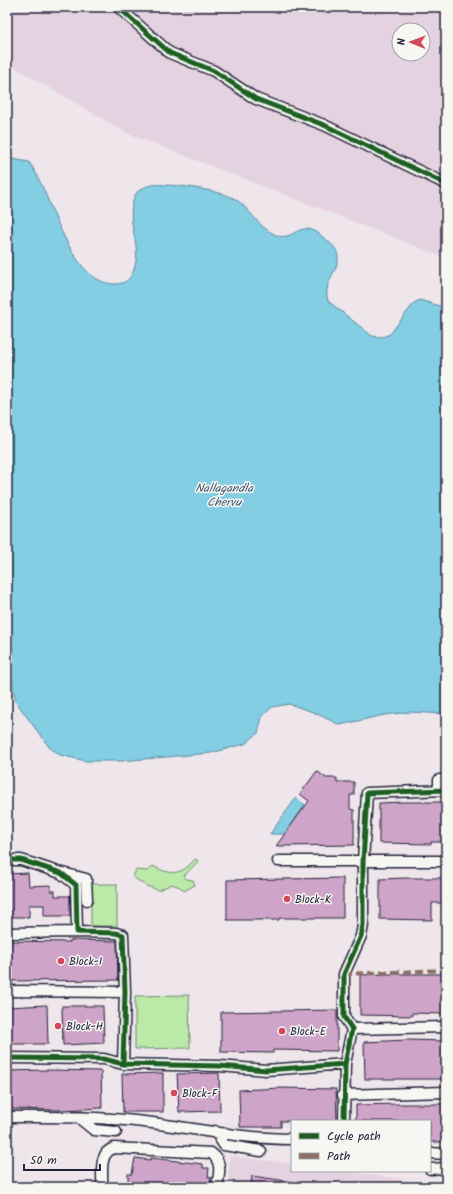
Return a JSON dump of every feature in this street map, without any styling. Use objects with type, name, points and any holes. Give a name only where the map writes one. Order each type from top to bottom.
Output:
[{"type":"street","points":[[118,7],[170,54],[214,71],[256,99],[324,125],[446,184]]},
{"type":"street","points":[[344,1120],[345,1064],[352,1029],[344,1017],[344,974],[363,925],[367,793],[442,790],[439,780],[446,780]]},
{"type":"street","points":[[7,860],[21,860],[61,873],[86,879],[87,900]]},
{"type":"street","points":[[278,861],[446,861]]},
{"type":"street","points":[[61,873],[76,885],[77,932]]},
{"type":"street","points":[[7,933],[116,933],[123,936],[125,992],[123,1064]]},
{"type":"street","points":[[7,991],[125,992]]},
{"type":"street","points":[[352,1029],[446,1027]]},
{"type":"street","points":[[7,1058],[104,1059],[123,1064],[220,1066],[266,1070],[345,1064]]},
{"type":"street","points":[[344,1094],[446,1092]]},
{"type":"street","points":[[7,1117],[80,1118],[142,1122],[215,1131],[262,1139],[291,1140]]},
{"type":"street","points":[[80,1118],[94,1130],[116,1132]]},
{"type":"street","points":[[215,1131],[224,1145],[261,1151]]},
{"type":"street","points":[[102,1187],[103,1156],[107,1150],[114,1148],[211,1153],[217,1158],[220,1165],[217,1187]]},
{"type":"street","points":[[431,1153],[446,1154]]},
{"type":"street","points":[[431,1169],[446,1168]]},
{"type":"shaded area","points":[[7,7],[446,7],[446,258],[127,133],[7,63]]},
{"type":"shaded area","points":[[230,1156],[291,1164],[291,1172],[348,1172],[446,1185],[446,1187],[228,1187]]},
{"type":"green space","points":[[195,859],[198,861],[184,876],[186,879],[193,880],[195,885],[184,891],[180,887],[172,884],[159,890],[146,886],[133,877],[136,870],[147,871],[153,866],[165,871],[181,871]]},
{"type":"green space","points":[[91,884],[117,884],[117,926],[91,926]]},
{"type":"green space","points":[[189,995],[190,1048],[135,1049],[135,996]]},
{"type":"water","name":"Nallagandla Chervu","points":[[7,158],[29,162],[37,176],[63,235],[74,254],[85,269],[99,280],[119,284],[131,277],[135,266],[136,257],[131,211],[133,201],[137,192],[147,186],[169,185],[207,190],[235,199],[245,207],[269,232],[282,237],[288,236],[303,229],[315,231],[334,247],[337,254],[338,260],[328,285],[328,301],[372,336],[382,337],[390,334],[414,303],[420,300],[446,308],[446,714],[410,712],[384,715],[340,725],[313,712],[289,704],[272,707],[262,717],[258,733],[245,744],[211,753],[121,761],[86,761],[60,755],[49,747],[16,702],[12,681],[7,677]]},
{"type":"water","points":[[296,798],[305,805],[284,834],[270,834]]},
{"type":"building","points":[[317,771],[326,778],[337,778],[337,782],[354,782],[354,795],[350,795],[350,809],[354,810],[354,845],[276,846],[309,801],[300,794]]},
{"type":"building","points":[[446,802],[446,842],[431,842],[431,844],[379,843],[379,803]]},
{"type":"building","points":[[28,873],[29,886],[51,885],[51,891],[55,891],[55,896],[70,896],[70,916],[44,916],[44,905],[29,905],[29,917],[7,917],[7,874]]},
{"type":"building","name":"Block-K","points":[[343,878],[343,918],[227,920],[227,880]]},
{"type":"building","points":[[446,878],[446,903],[432,903],[432,920],[380,919],[380,879]]},
{"type":"building","name":"Block-I","points":[[70,940],[117,941],[118,980],[7,981],[7,941],[70,942]]},
{"type":"building","points":[[446,974],[446,1014],[412,1013],[412,1016],[360,1015],[360,975]]},
{"type":"building","points":[[47,1005],[48,1044],[7,1044],[7,1007]]},
{"type":"building","points":[[62,1006],[103,1006],[104,1043],[63,1045]]},
{"type":"building","name":"Block-E","points":[[337,1010],[337,1051],[273,1050],[273,1053],[221,1052],[221,1012]]},
{"type":"building","points":[[407,1040],[446,1041],[446,1079],[365,1079],[364,1042]]},
{"type":"building","points":[[7,1071],[101,1071],[102,1108],[61,1110],[7,1109]]},
{"type":"building","points":[[163,1073],[163,1112],[123,1112],[122,1074]]},
{"type":"building","points":[[219,1073],[220,1111],[179,1112],[177,1074]]},
{"type":"building","points":[[281,1088],[336,1089],[337,1120],[291,1120],[281,1121],[281,1127],[240,1127],[239,1090]]},
{"type":"building","points":[[446,1104],[446,1142],[431,1142],[431,1120],[356,1120],[356,1105]]},
{"type":"building","points":[[135,1158],[150,1160],[151,1158],[203,1164],[203,1168],[209,1168],[208,1177],[211,1177],[210,1187],[128,1187],[128,1174],[132,1174]]},
{"type":"building","points":[[252,1176],[293,1182],[293,1187],[251,1187]]},
{"type":"marked path","points":[[344,974],[446,970]]},
{"type":"cycle path","points":[[118,7],[170,53],[214,71],[256,99],[324,125],[446,184]]},
{"type":"cycle path","points":[[344,1120],[345,1064],[352,1029],[344,1017],[344,974],[361,936],[363,925],[363,862],[367,793],[446,790]]},
{"type":"cycle path","points":[[7,860],[21,860],[61,873],[76,885],[77,932],[116,933],[123,935],[125,992],[123,1064]]},
{"type":"cycle path","points":[[7,1058],[104,1059],[123,1064],[220,1066],[266,1070],[345,1064]]},
{"type":"place","name":"Block-K","points":[[287,899]]},
{"type":"place","name":"Block-I","points":[[61,961]]},
{"type":"place","name":"Block-H","points":[[58,1026]]},
{"type":"place","name":"Block-E","points":[[282,1031]]},
{"type":"place","name":"Block-F","points":[[174,1093]]}]
